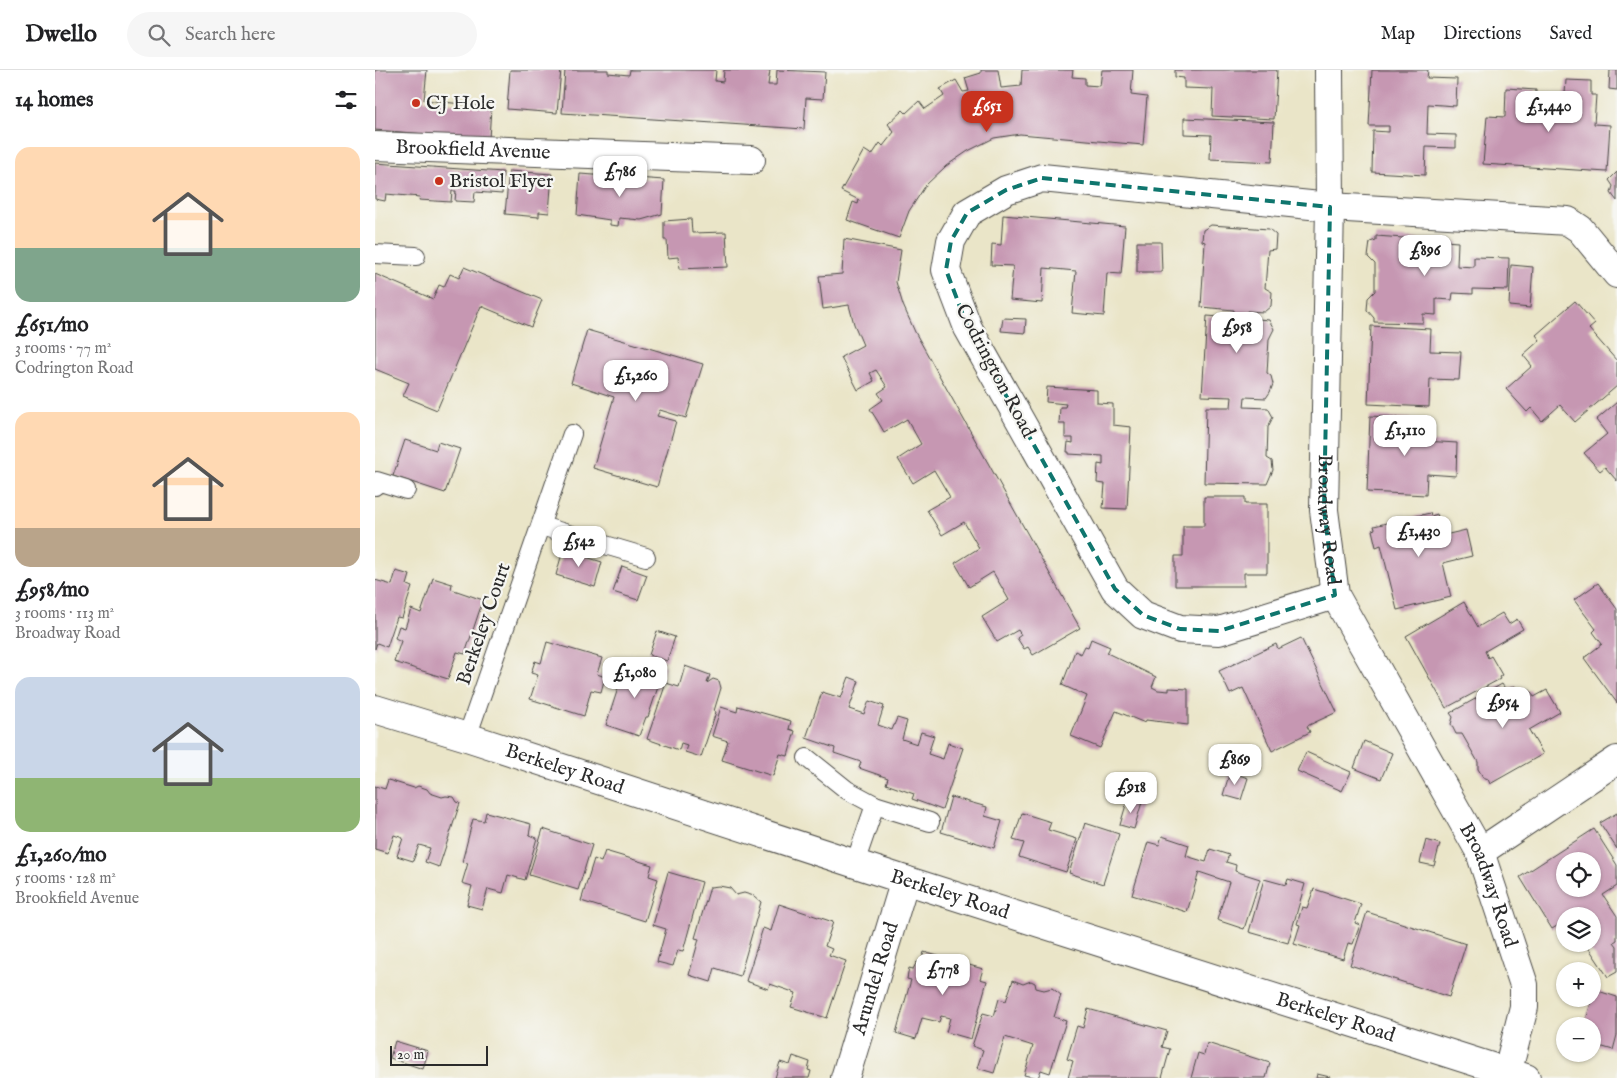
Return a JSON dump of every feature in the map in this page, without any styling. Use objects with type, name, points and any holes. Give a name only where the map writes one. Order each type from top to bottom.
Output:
[{"type":"street","name":"Broadway Road","points":[[1329,70],[1330,207],[1324,510],[1335,595],[1480,852],[1524,985],[1524,1007],[1513,1076]]},
{"type":"street","name":"Brookfield Avenue","points":[[375,146],[751,160]]},
{"type":"street","name":"Codrington Road","points":[[1335,595],[1219,631],[1180,629],[1143,615],[1115,590],[968,328],[947,270],[951,241],[967,213],[1006,190],[1042,178],[1330,207],[1568,221],[1580,229],[1617,274]]},
{"type":"street","name":"Berkeley Road","points":[[375,709],[467,737],[1513,1076]]},
{"type":"street","points":[[1480,852],[1617,760]]},
{"type":"street","name":"Arundel Road","points":[[845,1078],[905,880]]},
{"type":"lane","points":[[375,254],[416,256]]},
{"type":"lane","name":"Berkeley Court","points":[[467,737],[573,434]]},
{"type":"lane","points":[[375,486],[377,480],[406,490]]},
{"type":"lane","points":[[541,526],[646,557]]},
{"type":"lane","points":[[807,758],[847,790],[875,804],[931,822]]},
{"type":"lane","points":[[855,863],[875,804]]},
{"type":"highlighted area","points":[[1042,178],[1330,207],[1324,510],[1335,595],[1219,631],[1180,629],[1143,615],[1115,589],[968,328],[946,270],[951,241],[967,213],[1006,190]]},
{"type":"building","name":"CJ Hole","points":[[375,70],[427,70],[424,100],[491,107],[489,139],[375,130]]},
{"type":"building","points":[[510,70],[561,70],[557,113],[507,109]]},
{"type":"building","points":[[565,70],[608,70],[608,73],[629,75],[630,70],[716,70],[715,81],[723,82],[724,70],[770,70],[768,85],[776,85],[777,70],[825,72],[823,99],[806,98],[804,129],[562,113]]},
{"type":"building","points":[[981,70],[998,70],[1001,88],[1021,86],[1022,70],[1073,70],[1072,77],[1085,78],[1085,85],[1100,86],[1102,70],[1133,70],[1131,95],[1147,97],[1143,145],[1020,134],[994,138],[968,151],[946,166],[926,185],[909,211],[899,238],[847,220],[853,202],[858,204],[859,200],[841,191],[864,150],[872,155],[880,143],[883,146],[894,132],[888,124],[903,110],[906,113],[919,101],[925,109],[944,96],[940,89],[956,80],[963,92],[969,91],[965,78],[981,73]]},
{"type":"building","points":[[1175,70],[1277,70],[1274,119],[1212,116],[1213,89],[1184,88],[1184,78],[1175,77]]},
{"type":"building","points":[[1372,70],[1428,70],[1427,78],[1457,79],[1456,106],[1428,104],[1427,134],[1456,135],[1456,148],[1426,147],[1425,175],[1372,172],[1373,131],[1389,132],[1389,126],[1369,126]]},
{"type":"building","points":[[1610,70],[1617,70],[1617,90],[1609,89]]},
{"type":"building","points":[[1566,80],[1591,81],[1591,95],[1596,95],[1594,124],[1610,125],[1607,172],[1483,164],[1487,116],[1505,117],[1506,88],[1536,90],[1534,120],[1563,122]]},
{"type":"building","points":[[1184,118],[1274,122],[1272,162],[1210,159],[1211,135],[1184,134]]},
{"type":"building","name":"Bristol Flyer","points":[[375,163],[503,172],[502,194],[475,192],[474,202],[455,201],[456,191],[452,191],[451,202],[419,200],[420,197],[386,194],[385,201],[375,199]]},
{"type":"building","points":[[509,171],[552,174],[549,213],[539,212],[539,217],[505,214]]},
{"type":"building","points":[[1617,172],[1617,201],[1611,193],[1613,186],[1609,180]]},
{"type":"building","points":[[580,174],[664,180],[662,214],[641,220],[619,218],[618,226],[610,225],[610,220],[577,215]]},
{"type":"building","points":[[1003,215],[1125,226],[1121,274],[1107,273],[1104,316],[1072,313],[1076,271],[1044,268],[1042,303],[1010,300],[1013,266],[991,265],[992,244],[1001,245]]},
{"type":"building","points":[[691,219],[692,233],[726,232],[728,267],[679,269],[678,257],[668,258],[667,240],[664,240],[664,221]]},
{"type":"building","points":[[1211,225],[1269,229],[1276,235],[1275,249],[1268,250],[1265,288],[1272,292],[1271,306],[1264,312],[1247,311],[1246,318],[1269,320],[1274,329],[1269,339],[1267,373],[1271,376],[1273,384],[1270,392],[1266,398],[1245,397],[1244,407],[1268,408],[1273,417],[1268,427],[1267,458],[1272,461],[1273,470],[1267,484],[1204,483],[1206,407],[1231,407],[1232,397],[1202,396],[1207,316],[1233,318],[1234,310],[1201,307],[1205,242],[1202,241],[1203,230]]},
{"type":"building","points":[[1376,236],[1458,242],[1457,266],[1474,267],[1474,257],[1509,258],[1508,290],[1473,289],[1473,294],[1453,293],[1452,300],[1436,299],[1436,315],[1423,314],[1423,323],[1374,322],[1374,318],[1367,310],[1368,298],[1375,291],[1375,264],[1368,257],[1370,242],[1376,240]]},
{"type":"building","points":[[844,239],[901,250],[896,282],[903,305],[915,332],[1080,628],[1033,655],[1028,647],[1024,649],[1017,638],[1021,635],[1018,630],[997,642],[982,617],[1009,600],[993,572],[969,587],[955,563],[979,548],[964,522],[942,535],[927,510],[950,497],[934,470],[913,483],[898,459],[921,444],[907,419],[884,432],[870,409],[883,400],[878,393],[887,387],[876,370],[870,373],[874,381],[858,390],[841,357],[863,345],[854,324],[849,305],[823,309],[819,276],[842,274]]},
{"type":"building","points":[[1137,242],[1161,242],[1162,272],[1137,272]]},
{"type":"building","points":[[1511,265],[1533,267],[1530,308],[1509,306]]},
{"type":"building","points":[[464,267],[542,300],[531,327],[481,306],[437,410],[403,396],[409,383],[375,369],[375,274],[433,299],[439,285],[444,287],[450,274],[459,278]]},
{"type":"building","points":[[1575,301],[1595,324],[1589,329],[1617,361],[1617,386],[1575,422],[1560,405],[1542,421],[1531,408],[1527,412],[1506,389],[1532,366],[1523,355],[1540,340],[1536,335]]},
{"type":"building","points":[[1003,318],[1026,319],[1025,333],[1001,331]]},
{"type":"building","points":[[1371,326],[1431,329],[1430,351],[1461,352],[1459,380],[1430,379],[1429,407],[1368,404]]},
{"type":"building","points":[[587,330],[703,364],[686,418],[660,410],[657,416],[676,421],[657,487],[593,468],[614,397],[571,383]]},
{"type":"building","points":[[1047,387],[1097,390],[1097,403],[1113,404],[1113,425],[1131,427],[1127,509],[1103,508],[1105,484],[1097,483],[1098,464],[1103,465],[1103,456],[1069,454],[1067,452],[1068,442],[1073,443],[1073,438],[1065,438],[1065,424],[1059,424],[1060,407],[1065,407],[1066,404],[1046,402]]},
{"type":"building","points":[[1617,402],[1617,481],[1605,467],[1600,471],[1584,453],[1607,434],[1596,420]]},
{"type":"building","points":[[1370,416],[1425,419],[1424,441],[1457,443],[1456,476],[1427,474],[1426,495],[1367,492]]},
{"type":"building","points":[[405,440],[436,450],[438,442],[460,449],[445,493],[393,476]]},
{"type":"building","points":[[1204,497],[1245,497],[1245,504],[1267,504],[1267,573],[1244,573],[1244,586],[1175,586],[1175,556],[1183,556],[1183,526],[1204,526]]},
{"type":"building","points":[[1430,513],[1431,516],[1437,514],[1442,531],[1435,533],[1436,537],[1466,530],[1472,556],[1443,563],[1451,597],[1397,610],[1381,545],[1376,547],[1372,530],[1375,529],[1374,526]]},
{"type":"building","points":[[563,550],[602,562],[595,587],[556,575]]},
{"type":"building","points":[[622,566],[647,575],[638,600],[613,592]]},
{"type":"building","points":[[396,571],[410,575],[407,585],[412,587],[402,618],[397,617],[387,647],[377,643],[375,649],[375,580],[392,585]]},
{"type":"building","points":[[433,578],[452,584],[451,589],[483,600],[465,654],[457,652],[448,679],[394,662],[401,641],[395,638],[399,626],[405,628],[411,609],[421,613]]},
{"type":"building","points":[[1598,583],[1617,609],[1617,703],[1584,658],[1602,644],[1593,632],[1596,629],[1574,600]]},
{"type":"building","points":[[1464,602],[1478,627],[1502,613],[1509,624],[1517,619],[1523,629],[1485,651],[1488,658],[1491,656],[1502,675],[1499,677],[1500,679],[1446,708],[1406,636]]},
{"type":"building","points":[[657,631],[675,637],[667,661],[649,655]]},
{"type":"building","points":[[1301,638],[1337,712],[1307,726],[1310,732],[1272,751],[1243,688],[1230,694],[1219,671],[1276,644],[1278,649]]},
{"type":"building","points":[[1091,639],[1110,647],[1107,653],[1156,677],[1152,687],[1158,690],[1169,691],[1169,688],[1188,689],[1188,725],[1146,720],[1145,723],[1116,711],[1100,748],[1071,736],[1087,696],[1062,685],[1075,651],[1081,654],[1085,646],[1088,647]]},
{"type":"building","points":[[547,642],[602,658],[597,674],[605,677],[601,692],[591,690],[584,716],[530,699],[538,675],[531,673],[535,661],[541,663]]},
{"type":"building","points":[[647,660],[665,666],[648,717],[646,717],[639,736],[606,725],[624,670],[642,676]]},
{"type":"building","points":[[685,666],[710,675],[707,683],[713,679],[719,681],[721,688],[714,711],[716,712],[701,757],[685,752],[687,745],[681,743],[679,750],[647,739],[666,683],[679,687]]},
{"type":"building","points":[[849,677],[859,681],[849,709],[864,714],[869,701],[884,706],[878,725],[892,730],[897,718],[907,721],[902,739],[917,744],[921,732],[934,736],[928,754],[943,759],[948,743],[963,748],[942,810],[912,799],[914,794],[886,784],[888,778],[859,768],[861,762],[834,753],[835,748],[806,738],[822,692],[841,698]]},
{"type":"building","points":[[1502,684],[1506,690],[1515,686],[1520,696],[1530,690],[1534,697],[1547,690],[1560,712],[1529,730],[1543,754],[1490,784],[1488,779],[1483,777],[1478,769],[1478,762],[1462,734],[1456,734],[1451,724],[1453,717],[1450,713]]},
{"type":"building","points":[[738,706],[791,721],[789,729],[795,731],[788,756],[780,754],[773,776],[722,760],[728,741],[712,736],[721,707],[737,712]]},
{"type":"building","points":[[1364,741],[1392,753],[1381,779],[1354,768]]},
{"type":"building","points":[[1306,752],[1351,772],[1342,791],[1297,771]]},
{"type":"building","points":[[1230,772],[1248,778],[1241,800],[1223,795]]},
{"type":"building","points":[[388,780],[414,788],[418,786],[442,797],[454,797],[460,803],[439,867],[425,862],[430,848],[419,845],[413,861],[397,856],[403,838],[394,835],[388,853],[375,849],[375,786],[385,789]]},
{"type":"building","points":[[951,797],[987,807],[985,816],[1002,821],[994,848],[941,832]]},
{"type":"building","points":[[1128,798],[1142,802],[1134,829],[1120,825]]},
{"type":"building","points":[[486,812],[531,824],[529,835],[537,838],[525,880],[508,875],[503,893],[488,889],[482,909],[467,905],[472,886],[462,883],[468,863],[462,862],[473,819],[484,821]]},
{"type":"building","points":[[1022,813],[1051,822],[1048,830],[1077,839],[1066,872],[1019,857],[1024,843],[1013,840]]},
{"type":"building","points":[[1617,813],[1617,849],[1600,823]]},
{"type":"building","points":[[1085,823],[1119,834],[1103,884],[1069,873]]},
{"type":"building","points":[[543,829],[592,845],[578,890],[529,875]]},
{"type":"building","points":[[1594,829],[1617,865],[1617,886],[1603,895],[1617,916],[1617,940],[1614,942],[1617,946],[1617,972],[1608,977],[1601,966],[1601,962],[1598,962],[1591,952],[1601,952],[1601,907],[1556,907],[1556,927],[1552,929],[1520,877],[1556,854],[1556,897],[1601,897],[1601,852],[1559,852]]},
{"type":"building","points":[[1162,836],[1189,845],[1186,856],[1206,862],[1210,849],[1229,855],[1226,862],[1236,865],[1235,871],[1260,879],[1244,929],[1217,920],[1229,882],[1199,872],[1187,912],[1132,895],[1148,842],[1159,845]]},
{"type":"building","points":[[1426,840],[1440,844],[1434,866],[1420,863]]},
{"type":"building","points":[[605,851],[652,865],[649,876],[658,879],[645,921],[581,901],[594,859],[601,862]]},
{"type":"building","points":[[668,872],[702,882],[683,951],[678,950],[673,966],[657,962],[666,929],[653,925]]},
{"type":"building","points":[[1264,879],[1286,885],[1288,879],[1305,884],[1288,943],[1249,932]]},
{"type":"building","points":[[710,887],[730,888],[736,895],[744,893],[754,896],[761,902],[740,976],[715,968],[711,982],[689,975],[699,939],[695,938]]},
{"type":"building","points":[[1314,889],[1361,904],[1355,923],[1360,925],[1353,944],[1348,943],[1343,959],[1294,944],[1300,925],[1297,924],[1302,907],[1307,908]]},
{"type":"building","points":[[779,904],[833,922],[825,946],[832,949],[829,955],[846,961],[827,1018],[791,1007],[796,993],[770,984],[768,989],[746,981],[763,928],[771,931]]},
{"type":"building","points":[[1367,912],[1466,944],[1449,997],[1350,965]]},
{"type":"building","points":[[924,952],[983,969],[980,979],[987,981],[971,1039],[946,1032],[950,1018],[941,1016],[939,1022],[922,1018],[916,1039],[896,1033],[911,980],[907,979],[909,968],[913,969],[917,962],[921,963]]},
{"type":"building","points":[[1013,980],[1023,984],[1031,981],[1035,983],[1036,988],[1044,990],[1052,988],[1061,995],[1054,1017],[1066,1021],[1050,1073],[1041,1070],[1038,1078],[1024,1075],[1033,1046],[1005,1037],[994,1073],[977,1068],[983,1050],[972,1046],[983,1013],[994,1016],[999,999],[1006,1001]]},
{"type":"building","points":[[1601,992],[1617,997],[1617,1035],[1613,1050],[1601,1046],[1601,1017],[1587,1017],[1590,1007],[1601,1007]]},
{"type":"building","points":[[1088,1009],[1167,1031],[1162,1047],[1170,1049],[1162,1078],[1068,1078],[1073,1061],[1067,1059],[1077,1026],[1083,1028]]},
{"type":"building","points":[[395,1041],[428,1051],[423,1069],[390,1058]]},
{"type":"building","points":[[1207,1043],[1270,1063],[1266,1078],[1191,1078],[1198,1053],[1204,1055]]},
{"type":"building","points":[[793,1056],[810,1062],[808,1070],[811,1071],[809,1078],[775,1078],[780,1062],[790,1065]]},
{"type":"building","points":[[1317,1074],[1330,1077],[1330,1078],[1316,1078]]},
{"type":"place","name":"CJ Hole","points":[[416,103]]},
{"type":"place","name":"Bristol Flyer","points":[[439,181]]}]
